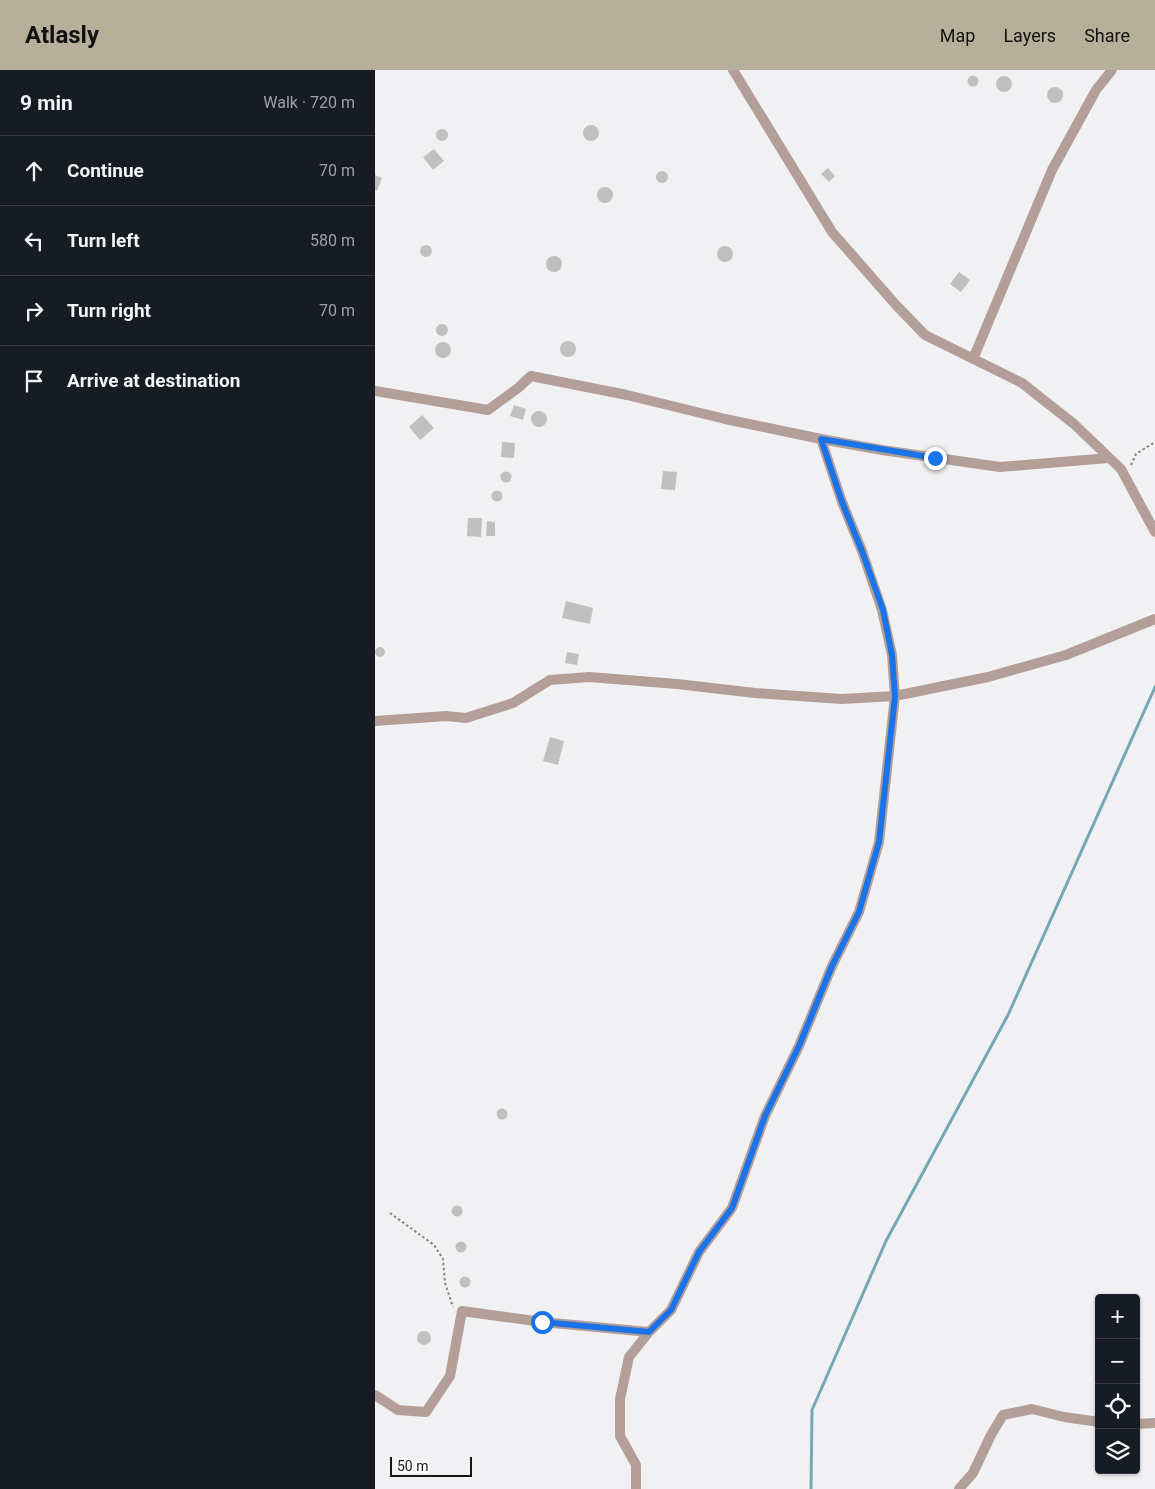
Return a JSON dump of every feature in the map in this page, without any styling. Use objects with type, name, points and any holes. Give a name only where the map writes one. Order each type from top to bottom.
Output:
[{"type":"street","points":[[733,70],[832,232],[925,335],[1022,383],[1074,424],[1121,469],[1155,532]]},
{"type":"street","points":[[973,359],[1052,170],[1097,90],[1112,70]]},
{"type":"street","points":[[375,391],[488,410],[531,376],[627,395],[725,419],[821,439],[881,450],[1000,467],[1109,458]]},
{"type":"street","points":[[636,1489],[636,1466],[620,1436],[620,1399],[629,1357],[649,1332],[671,1310],[699,1252],[732,1208],[765,1116],[799,1046],[832,966],[859,912],[879,842],[895,696],[892,655],[883,610],[842,502],[821,439]]},
{"type":"street","points":[[375,721],[446,716],[466,718],[513,703],[550,680],[589,677],[755,693],[842,699],[895,696],[989,677],[1066,655],[1155,619]]},
{"type":"street","points":[[375,1395],[397,1410],[426,1412],[449,1376],[462,1311],[542,1322],[649,1332]]},
{"type":"street","points":[[959,1489],[973,1473],[1003,1415],[1032,1409],[1064,1417],[1095,1421]]},
{"type":"street","points":[[1140,1424],[1155,1423]]},
{"type":"path","points":[[1125,476],[1136,454],[1155,442]]},
{"type":"path","points":[[390,1214],[434,1245],[443,1259],[445,1283],[454,1308],[462,1311]]},
{"type":"building","points":[[971,76],[975,76],[978,81],[977,85],[971,86],[968,83],[968,79]]},
{"type":"building","points":[[1001,76],[1007,76],[1012,81],[1010,90],[1001,92],[996,87],[996,81]]},
{"type":"building","points":[[1052,87],[1058,87],[1063,92],[1061,101],[1052,103],[1047,98],[1047,92]]},
{"type":"building","points":[[591,125],[599,133],[591,141],[583,133]]},
{"type":"building","points":[[440,129],[444,129],[448,135],[444,141],[440,141],[436,137],[436,133]]},
{"type":"building","points":[[434,149],[444,161],[433,170],[423,157]]},
{"type":"building","points":[[828,168],[835,176],[829,182],[821,174]]},
{"type":"building","points":[[660,171],[664,171],[668,177],[664,183],[660,183],[656,179],[656,175]]},
{"type":"building","points":[[375,175],[382,178],[377,191],[375,190]]},
{"type":"building","points":[[605,187],[613,195],[605,203],[597,195]]},
{"type":"building","points":[[424,245],[428,245],[432,251],[428,257],[424,257],[420,253],[420,249]]},
{"type":"building","points":[[725,246],[733,254],[725,262],[717,254]]},
{"type":"building","points":[[554,256],[562,264],[554,272],[546,264]]},
{"type":"building","points":[[959,272],[970,280],[961,292],[950,284]]},
{"type":"building","points":[[440,324],[444,324],[448,330],[444,336],[440,336],[436,332],[436,328]]},
{"type":"building","points":[[568,341],[576,349],[568,357],[560,349]]},
{"type":"building","points":[[443,342],[451,350],[443,358],[435,350]]},
{"type":"building","points":[[514,405],[526,409],[523,420],[510,416]]},
{"type":"building","points":[[539,411],[547,419],[539,427],[531,419]]},
{"type":"building","points":[[422,415],[434,428],[420,440],[409,427]]},
{"type":"building","points":[[502,442],[515,443],[514,458],[501,457]]},
{"type":"building","points":[[663,471],[677,472],[675,490],[661,489]]},
{"type":"building","points":[[504,472],[508,472],[511,477],[510,481],[504,482],[501,479],[501,475]]},
{"type":"building","points":[[495,491],[499,491],[502,496],[501,500],[495,501],[492,498],[492,494]]},
{"type":"building","points":[[468,518],[482,518],[481,537],[467,536]]},
{"type":"building","points":[[487,521],[495,522],[495,536],[486,536]]},
{"type":"building","points":[[566,601],[593,608],[590,624],[562,618]]},
{"type":"building","points":[[378,647],[382,647],[385,652],[384,656],[378,657],[375,654],[375,650]]},
{"type":"building","points":[[567,652],[579,654],[577,665],[565,663]]},
{"type":"building","points":[[550,737],[564,741],[558,765],[543,761]]},
{"type":"building","points":[[500,1109],[504,1109],[507,1114],[506,1118],[500,1119],[497,1116],[497,1112]]},
{"type":"building","points":[[455,1206],[459,1206],[462,1211],[461,1215],[455,1216],[452,1213],[452,1209]]},
{"type":"building","points":[[459,1242],[463,1242],[466,1247],[465,1251],[459,1252],[456,1249],[456,1245]]},
{"type":"building","points":[[463,1277],[467,1277],[470,1282],[469,1286],[463,1287],[460,1284],[460,1280]]},
{"type":"building","points":[[424,1331],[429,1333],[431,1338],[429,1343],[424,1345],[419,1343],[417,1338],[419,1333]]},
{"type":"waterway","points":[[811,1489],[812,1410],[886,1241],[1008,1015],[1155,687]]},
{"type":"route","points":[[542,1322],[649,1332],[671,1310],[699,1252],[732,1208],[765,1116],[799,1046],[832,966],[859,912],[879,842],[895,696],[892,655],[883,610],[842,502],[821,439],[935,458]]}]
